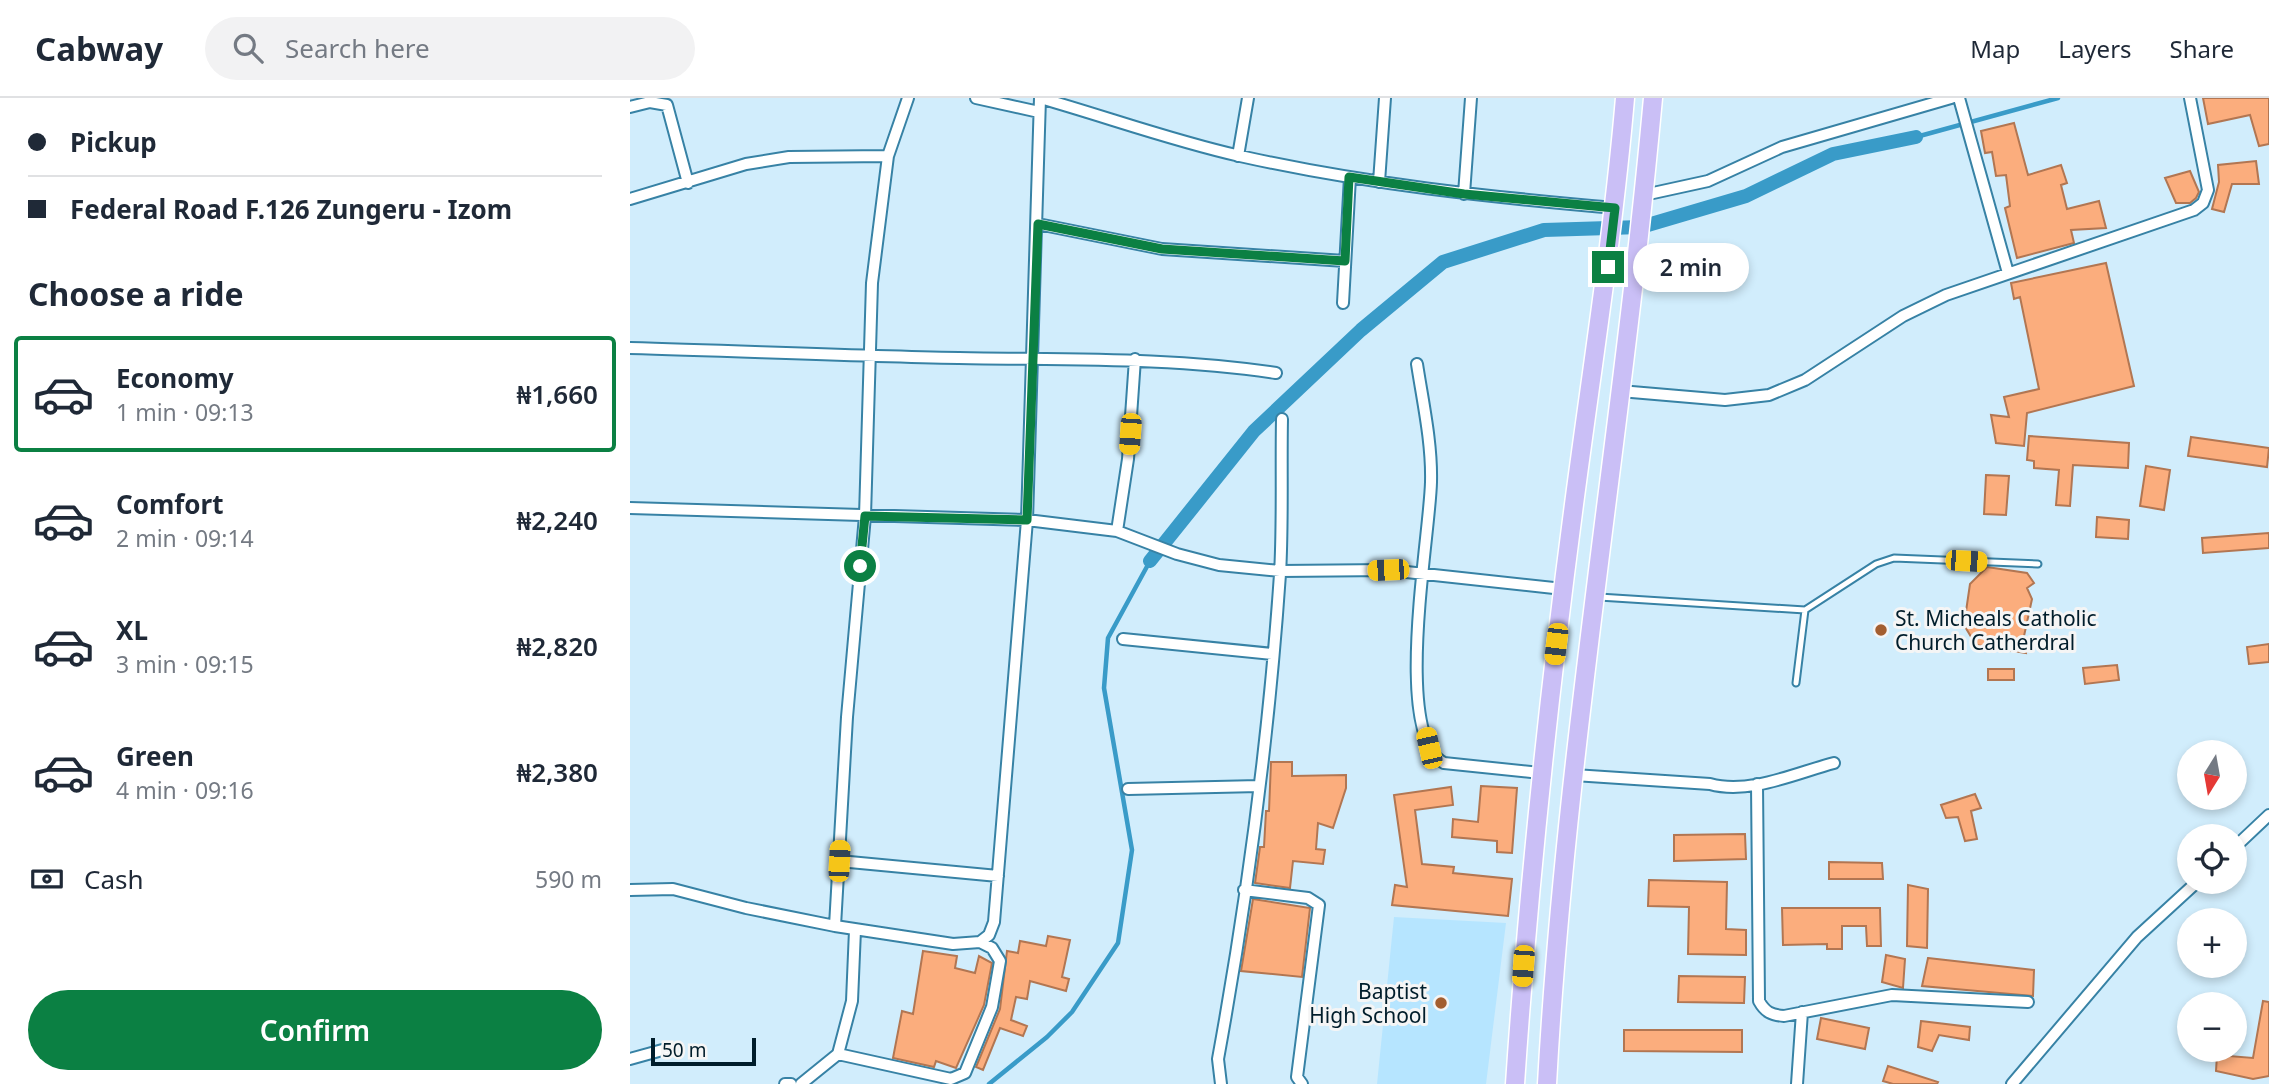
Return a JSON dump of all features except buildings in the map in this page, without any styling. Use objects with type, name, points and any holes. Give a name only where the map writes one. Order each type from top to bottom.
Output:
[{"type":"main road","points":[[1515,1084],[1541,773],[1581,445],[1615,211],[1625,98]]},
{"type":"main road","points":[[1547,1084],[1554,955],[1639,243],[1653,98]]},
{"type":"main road","points":[[1581,445],[1613,449]]},
{"type":"street","points":[[835,926],[847,717],[865,516],[869,355],[878,217],[888,156],[908,98]]},
{"type":"street","points":[[976,98],[1039,112]]},
{"type":"street","points":[[980,942],[989,935],[994,922],[1027,520],[1040,98],[1238,156],[1379,182],[1615,211]]},
{"type":"street","points":[[1238,156],[1248,98]]},
{"type":"street","points":[[1379,182],[1385,98]]},
{"type":"street","points":[[1464,194],[1471,98]]},
{"type":"street","points":[[1644,199],[1708,181],[1782,147],[1951,98]]},
{"type":"street","points":[[1959,98],[2008,273]]},
{"type":"street","points":[[1620,391],[1726,400],[1769,395],[1805,380],[1903,316],[1946,295],[2194,210],[2203,203],[2208,190],[2190,98]]},
{"type":"street","points":[[630,107],[650,102],[667,102],[688,183]]},
{"type":"street","points":[[630,199],[746,164],[789,157],[888,156]]},
{"type":"street","points":[[1343,303],[1349,177]]},
{"type":"street","points":[[1038,224],[1162,249],[1345,261]]},
{"type":"street","points":[[630,348],[1033,359],[1135,359],[1213,363],[1276,373]]},
{"type":"street","points":[[1117,531],[1128,459],[1135,359]]},
{"type":"street","points":[[1418,364],[1431,461],[1416,681],[1429,748],[1434,758],[1444,763],[1541,773]]},
{"type":"street","points":[[1222,1084],[1218,1059],[1259,786],[1273,654],[1280,571],[1282,419]]},
{"type":"street","points":[[630,508],[1027,520],[1117,531],[1209,563],[1280,571],[1388,570],[1563,589]]},
{"type":"street","points":[[1123,639],[1273,654]]},
{"type":"street","points":[[1574,775],[1710,784],[1724,788],[1757,784],[1833,763]]},
{"type":"street","points":[[1757,784],[1759,1001],[1763,1009],[1773,1015],[1802,1012],[1892,995],[2028,1002]]},
{"type":"street","points":[[1128,789],[1259,786]]},
{"type":"street","points":[[2247,835],[2269,815]]},
{"type":"street","points":[[839,861],[998,876]]},
{"type":"street","points":[[630,890],[673,888],[746,908],[835,926],[953,944],[980,942],[992,948],[1000,961],[992,1007],[965,1073],[951,1079],[941,1078],[838,1054]]},
{"type":"street","points":[[1244,890],[1308,898],[1320,905],[1297,1077],[1301,1084]]},
{"type":"street","points":[[2012,1084],[2137,937],[2184,894]]},
{"type":"street","points":[[801,1084],[838,1054],[852,1001],[855,929]]},
{"type":"street","points":[[1797,1084],[1802,1012]]},
{"type":"street","points":[[630,1059],[666,1049]]},
{"type":"street","points":[[785,1084],[792,1084]]},
{"type":"lane","points":[[1595,597],[1805,610],[1885,559],[2038,564]]},
{"type":"lane","points":[[1796,682],[1805,610]]},
{"type":"shaded area","name":"Baptist High School","points":[[1394,917],[1506,923],[1486,1084],[1377,1084]]},
{"type":"waterway","points":[[1916,137],[2058,98]]},
{"type":"waterway","points":[[1150,561],[1254,431],[1361,330],[1443,262],[1544,230],[1641,227],[1746,196],[1833,154],[1916,137]]},
{"type":"waterway","points":[[989,1084],[1047,1037],[1072,1012],[1118,943],[1132,850],[1104,688],[1108,638],[1150,561]]},
{"type":"place","name":"St. Micheals Catholic Church Catherdral","points":[[1881,630]]},
{"type":"place","name":"Baptist High School","points":[[1441,1003]]},
{"type":"route","points":[[860,566],[865,516],[1027,520],[1038,224],[1162,249],[1345,261],[1349,177],[1464,194],[1615,208],[1608,267]]}]
